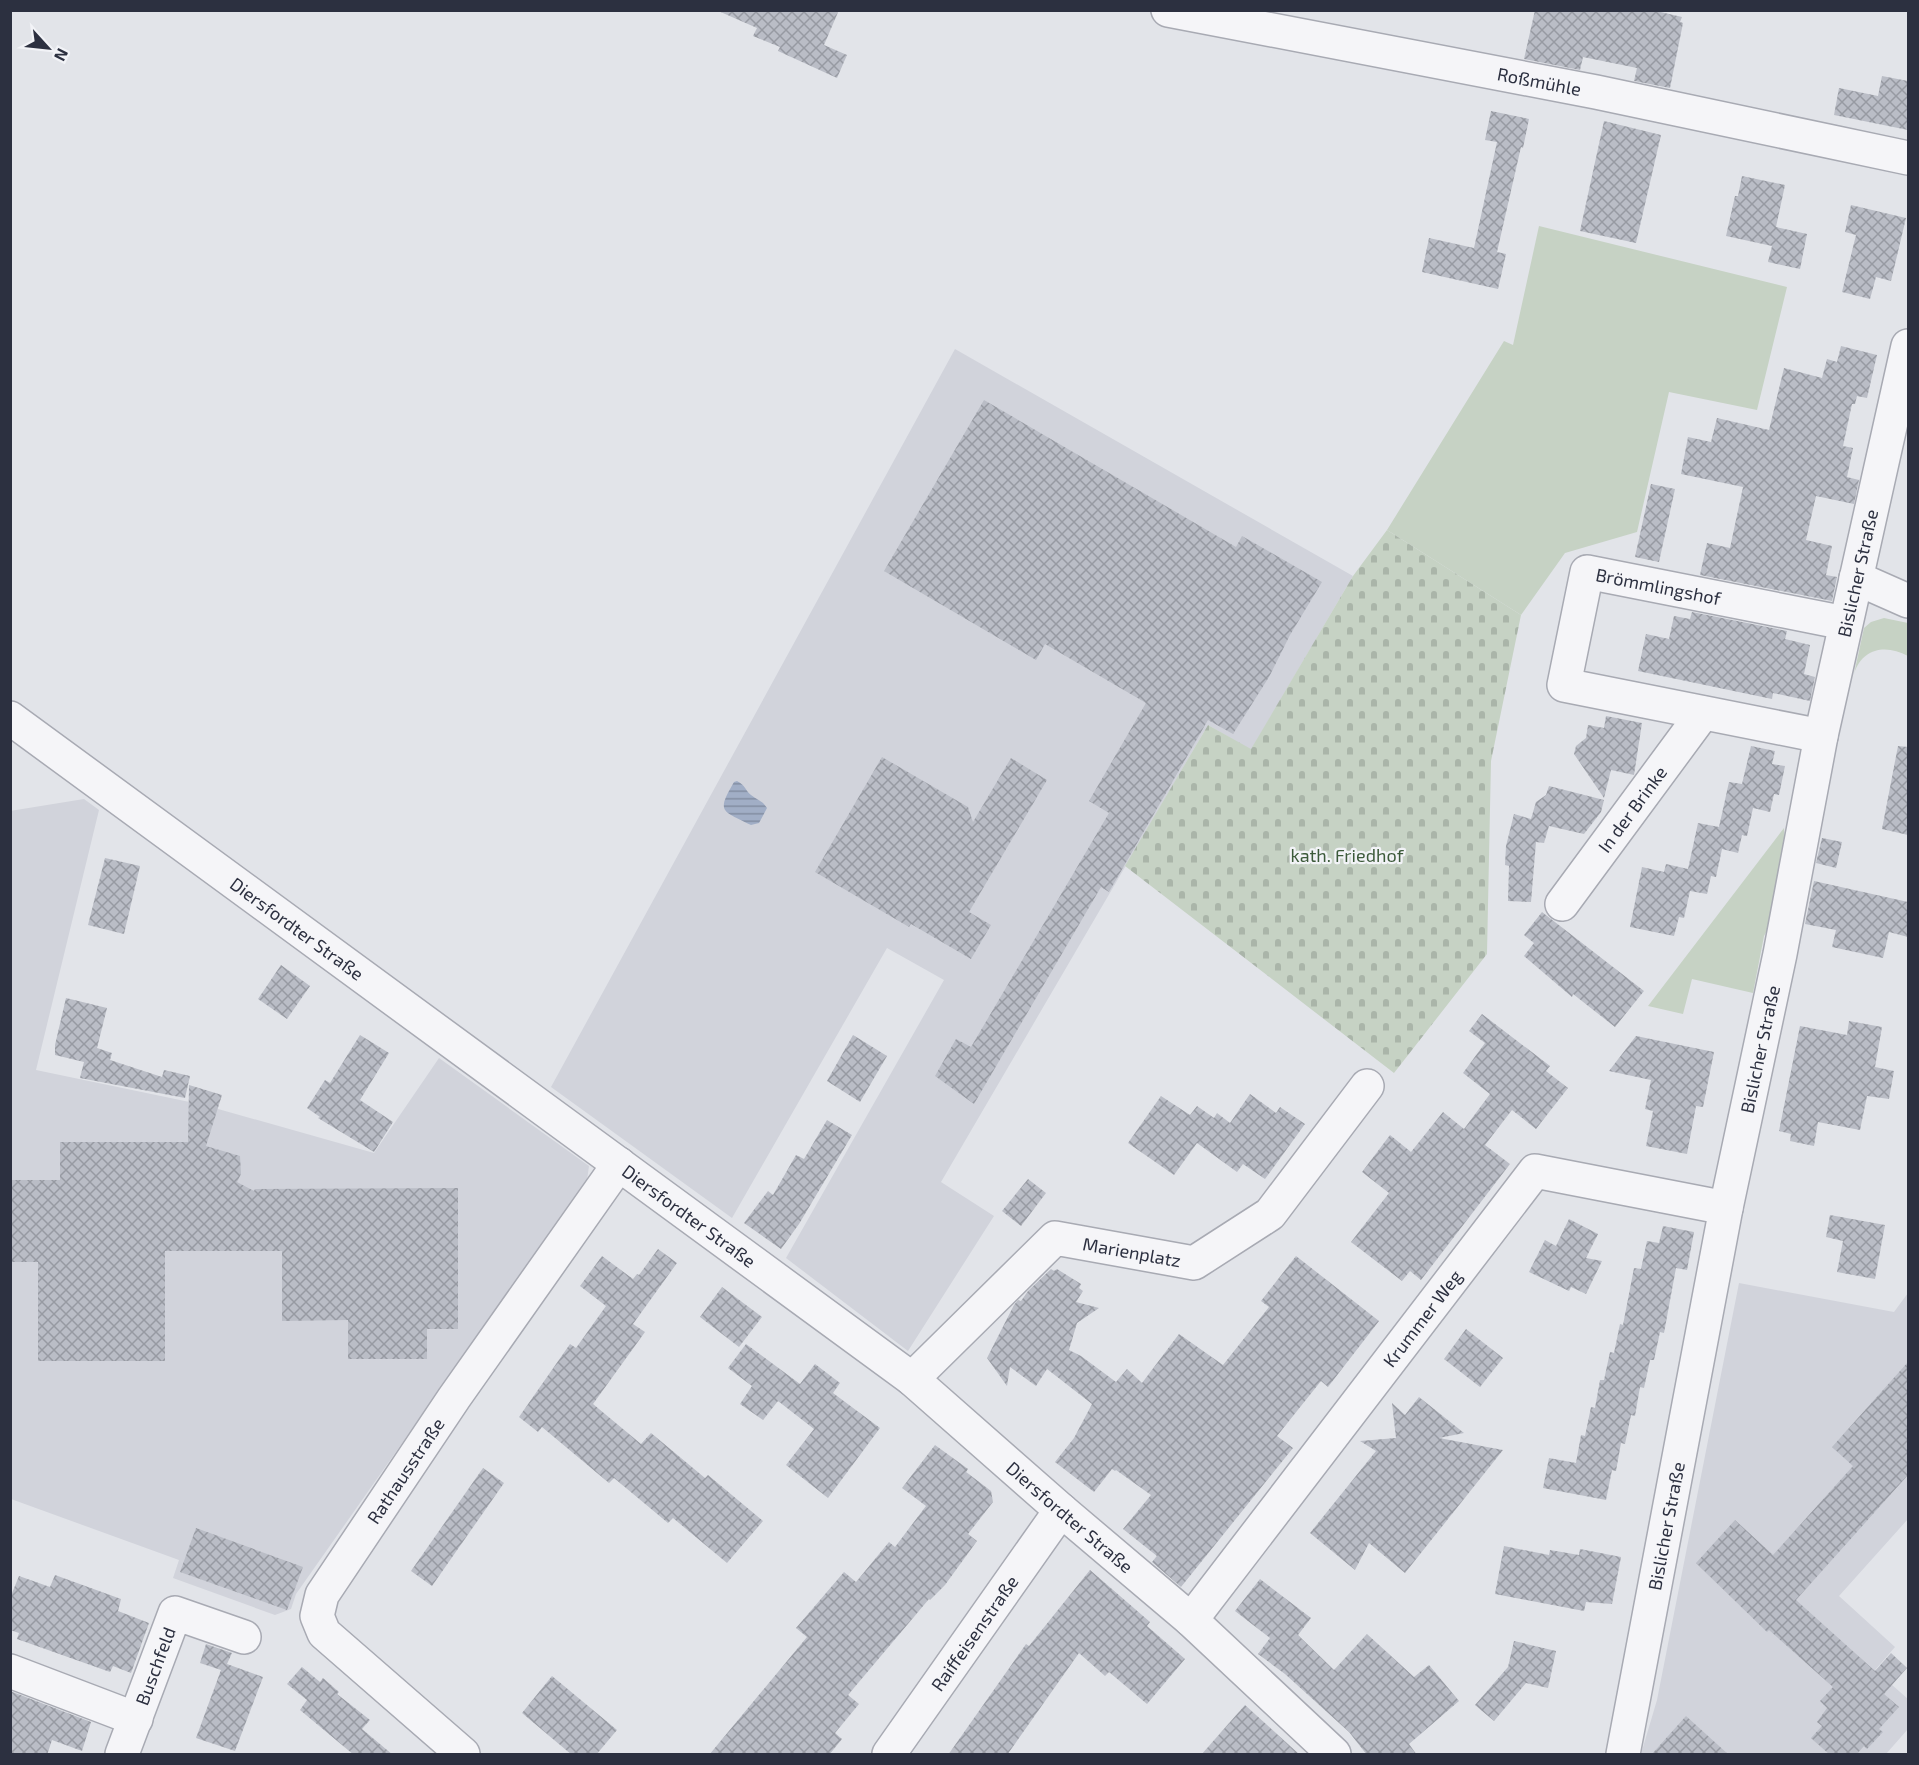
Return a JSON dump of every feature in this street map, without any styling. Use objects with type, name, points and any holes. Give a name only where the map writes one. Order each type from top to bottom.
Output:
[{"type":"street","name":"Roßmühle","points":[[1168,10],[1596,93],[1908,158]]},
{"type":"street","name":"Bislicher Straße","points":[[1623,1755],[1726,1208],[1780,954],[1821,736],[1908,346]]},
{"type":"street","name":"Brömmlingshof","points":[[1704,713],[1564,686],[1587,572],[1845,623]]},
{"type":"street","points":[[1856,578],[1908,601]]},
{"type":"street","points":[[1704,713],[1821,736]]},
{"type":"street","name":"In der Brinke","points":[[1562,904],[1704,713]]},
{"type":"street","name":"Diersfordter Straße","points":[[10,718],[912,1379],[1191,1620],[1334,1755]]},
{"type":"street","name":"Marienplatz","points":[[912,1379],[1055,1238],[1194,1263],[1270,1214],[1367,1086]]},
{"type":"street","name":"Rathausstraße","points":[[464,1755],[324,1633],[317,1616],[322,1595],[454,1398],[619,1164]]},
{"type":"street","name":"Krummer Weg","points":[[1191,1620],[1535,1171],[1726,1208]]},
{"type":"street","name":"Raiffeisenstraße","points":[[889,1755],[1061,1510]]},
{"type":"street","name":"Buschfeld","points":[[122,1755],[175,1613],[244,1637]]},
{"type":"street","name":"Buschfeld","points":[[10,1671],[136,1719]]},
{"type":"shaded area","points":[[955,349],[1353,576],[1251,750],[1208,725],[941,1182],[994,1216],[908,1351],[786,1258],[944,980],[887,948],[732,1218],[551,1087]]},
{"type":"shaded area","points":[[84,799],[99,810],[36,1070],[204,1105],[374,1153],[439,1058],[589,1166],[587,1180],[296,1594],[291,1609],[275,1615],[173,1578],[179,1560],[11,1499],[10,811]]},
{"type":"shaded area","points":[[1739,1283],[1894,1312],[1908,1293],[1908,1519],[1839,1596],[1895,1647],[1875,1670],[1908,1699],[1908,1729],[1886,1754],[1641,1754],[1657,1700]]},
{"type":"green space","points":[[1539,226],[1787,287],[1757,410],[1669,392],[1637,532],[1565,553],[1521,615],[1387,530],[1504,341],[1513,345]]},
{"type":"green space","name":"kath. Friedhof","points":[[1387,530],[1521,615],[1491,761],[1487,954],[1394,1073],[1125,866],[1208,725],[1251,749],[1353,576]]},
{"type":"green space","points":[[1884,618],[1908,623],[1908,656],[1891,650],[1876,651],[1863,659],[1854,674],[1864,628],[1871,622]]},
{"type":"green space","points":[[1784,828],[1786,855],[1773,919],[1764,936],[1753,993],[1692,979],[1683,1014],[1648,1006]]},
{"type":"water","points":[[737,781],[767,808],[759,823],[751,825],[725,810],[725,800],[734,782]]},
{"type":"building","points":[[716,10],[839,10],[824,45],[847,55],[837,78],[778,51],[780,47],[753,36],[757,28]]},
{"type":"building","points":[[1535,10],[1652,10],[1682,17],[1680,22],[1683,23],[1670,88],[1634,81],[1637,68],[1583,57],[1580,70],[1524,59]]},
{"type":"building","points":[[1882,76],[1908,81],[1908,130],[1834,115],[1839,88],[1878,96]]},
{"type":"building","points":[[1491,111],[1529,119],[1497,252],[1506,254],[1498,289],[1422,272],[1429,238],[1474,248],[1497,142],[1485,140]]},
{"type":"building","points":[[1604,121],[1661,135],[1636,243],[1580,231]]},
{"type":"building","points":[[1742,176],[1785,185],[1776,227],[1807,234],[1800,269],[1768,262],[1772,246],[1726,236]]},
{"type":"building","points":[[1851,205],[1906,218],[1891,281],[1876,277],[1870,299],[1842,292],[1856,235],[1845,232]]},
{"type":"building","points":[[1841,346],[1877,355],[1867,398],[1857,396],[1855,404],[1852,404],[1843,446],[1853,448],[1847,477],[1859,480],[1854,504],[1816,496],[1806,540],[1832,546],[1826,575],[1837,577],[1832,601],[1700,575],[1707,543],[1730,548],[1743,487],[1681,474],[1688,437],[1711,442],[1717,418],[1769,430],[1784,368],[1822,378],[1827,359],[1837,362]]},
{"type":"building","points":[[984,400],[1236,547],[1242,536],[1322,582],[1290,635],[1269,677],[1233,734],[1208,720],[1109,892],[1101,887],[974,1104],[935,1076],[956,1039],[971,1047],[1109,813],[1089,801],[1146,703],[1045,644],[1036,660],[884,571]]},
{"type":"building","points":[[1651,484],[1675,489],[1659,562],[1635,557]]},
{"type":"building","points":[[1692,612],[1787,631],[1785,639],[1810,645],[1804,674],[1815,677],[1810,701],[1773,693],[1772,699],[1638,671],[1646,634],[1669,639],[1674,616],[1690,619]]},
{"type":"building","points":[[1606,716],[1642,723],[1634,775],[1611,770],[1604,798],[1574,754],[1576,746],[1586,738],[1588,725],[1604,728]]},
{"type":"building","points":[[1751,746],[1775,751],[1772,764],[1785,766],[1779,795],[1774,794],[1770,812],[1753,808],[1747,836],[1742,835],[1738,853],[1722,849],[1716,877],[1711,876],[1707,894],[1690,891],[1684,918],[1679,917],[1674,936],[1630,927],[1642,867],[1664,872],[1666,864],[1688,869],[1698,823],[1719,827],[1729,782],[1742,784]]},
{"type":"building","points":[[1898,746],[1908,747],[1908,835],[1882,829]]},
{"type":"building","points":[[882,757],[968,807],[973,822],[1011,758],[1047,780],[969,912],[991,925],[971,959],[911,924],[909,927],[815,872]]},
{"type":"building","points":[[1549,786],[1604,800],[1601,812],[1584,834],[1549,826],[1544,843],[1536,842],[1531,902],[1508,901],[1509,866],[1505,865],[1506,846],[1514,814],[1531,819],[1536,802],[1546,795]]},
{"type":"building","points":[[1822,838],[1842,842],[1836,868],[1816,863]]},
{"type":"building","points":[[105,858],[140,866],[124,934],[88,925]]},
{"type":"building","points":[[1814,881],[1908,902],[1908,937],[1889,932],[1883,958],[1832,947],[1836,930],[1805,924]]},
{"type":"building","points":[[1542,912],[1644,991],[1615,1027],[1573,994],[1572,997],[1524,956],[1534,943],[1524,935]]},
{"type":"building","points":[[281,965],[310,986],[287,1019],[258,999]]},
{"type":"building","points":[[66,998],[107,1008],[97,1048],[112,1053],[110,1060],[162,1077],[164,1070],[190,1076],[185,1098],[80,1078],[84,1062],[55,1055],[55,1045]]},
{"type":"building","points":[[1482,1014],[1550,1066],[1546,1071],[1568,1088],[1536,1129],[1512,1110],[1485,1145],[1510,1164],[1421,1280],[1410,1271],[1402,1281],[1351,1242],[1389,1193],[1362,1172],[1390,1135],[1411,1152],[1443,1112],[1464,1129],[1490,1094],[1463,1073],[1485,1043],[1469,1031]]},
{"type":"building","points":[[1849,1021],[1882,1027],[1875,1067],[1894,1071],[1889,1099],[1867,1096],[1860,1130],[1818,1122],[1814,1146],[1790,1141],[1791,1134],[1779,1131],[1800,1026],[1847,1035]]},
{"type":"building","points":[[360,1035],[389,1053],[360,1100],[393,1122],[374,1152],[318,1118],[320,1117],[307,1108],[325,1080],[330,1083]]},
{"type":"building","points":[[853,1035],[887,1056],[860,1102],[827,1081]]},
{"type":"building","points":[[1636,1036],[1714,1052],[1703,1107],[1696,1106],[1687,1154],[1646,1146],[1653,1111],[1645,1109],[1651,1080],[1609,1071]]},
{"type":"building","points":[[189,1085],[222,1095],[206,1146],[240,1156],[241,1174],[237,1182],[254,1191],[255,1189],[458,1188],[458,1329],[427,1329],[427,1359],[348,1359],[348,1320],[282,1321],[282,1251],[165,1251],[165,1361],[38,1361],[38,1262],[10,1262],[10,1180],[60,1180],[60,1142],[188,1142]]},
{"type":"building","points":[[1250,1094],[1276,1113],[1280,1107],[1305,1124],[1265,1179],[1243,1164],[1237,1172],[1197,1143],[1174,1175],[1128,1143],[1161,1096],[1190,1115],[1197,1106],[1214,1118],[1217,1113],[1230,1123]]},
{"type":"building","points":[[827,1120],[852,1135],[799,1224],[781,1249],[744,1223],[768,1191],[773,1195],[796,1155],[804,1159]]},
{"type":"building","points":[[1028,1179],[1046,1193],[1021,1226],[1002,1211]]},
{"type":"building","points":[[1830,1215],[1885,1225],[1875,1279],[1837,1272],[1843,1241],[1826,1237]]},
{"type":"building","points":[[1569,1219],[1598,1234],[1586,1258],[1602,1261],[1586,1294],[1571,1287],[1569,1291],[1529,1272],[1545,1240],[1556,1246]]},
{"type":"building","points":[[1663,1226],[1694,1232],[1687,1270],[1676,1268],[1664,1333],[1660,1332],[1654,1360],[1650,1360],[1644,1388],[1640,1387],[1635,1416],[1631,1415],[1625,1444],[1621,1443],[1616,1471],[1612,1470],[1606,1500],[1543,1488],[1549,1458],[1576,1463],[1581,1435],[1585,1436],[1591,1407],[1595,1408],[1600,1380],[1604,1380],[1610,1352],[1614,1353],[1620,1324],[1623,1325],[1634,1268],[1641,1269],[1647,1241],[1659,1243]]},
{"type":"building","points":[[658,1249],[677,1263],[633,1324],[645,1332],[593,1404],[641,1444],[651,1433],[705,1478],[708,1475],[763,1521],[727,1563],[673,1518],[668,1523],[614,1478],[609,1483],[542,1427],[538,1432],[519,1417],[570,1344],[576,1348],[606,1306],[580,1286],[602,1256],[633,1279],[637,1274],[639,1275]]},
{"type":"building","points":[[1296,1256],[1379,1321],[1328,1387],[1321,1381],[1277,1436],[1293,1448],[1181,1587],[1152,1562],[1157,1556],[1123,1529],[1151,1495],[1112,1469],[1094,1492],[1055,1462],[1074,1438],[1092,1404],[1047,1369],[1036,1386],[1010,1367],[1007,1386],[987,1358],[1014,1305],[1018,1300],[1021,1301],[1051,1269],[1054,1271],[1057,1269],[1081,1284],[1079,1288],[1083,1291],[1076,1302],[1099,1308],[1077,1323],[1069,1350],[1116,1382],[1127,1369],[1142,1383],[1179,1334],[1223,1365],[1269,1307],[1261,1301]]},
{"type":"building","points":[[722,1287],[762,1317],[739,1347],[700,1317]]},
{"type":"building","points":[[1466,1329],[1503,1358],[1480,1387],[1444,1359]]},
{"type":"building","points":[[746,1344],[800,1384],[815,1364],[840,1383],[833,1393],[880,1428],[828,1498],[786,1465],[814,1429],[778,1401],[763,1420],[740,1404],[752,1386],[728,1368]]},
{"type":"building","points":[[1908,1362],[1908,1475],[1796,1600],[1875,1671],[1891,1653],[1907,1668],[1884,1694],[1899,1707],[1879,1729],[1883,1732],[1867,1749],[1864,1746],[1856,1755],[1830,1755],[1811,1738],[1822,1726],[1817,1722],[1827,1708],[1820,1701],[1833,1687],[1769,1630],[1767,1632],[1696,1563],[1735,1520],[1773,1555],[1853,1466],[1832,1447]]},
{"type":"building","points":[[1419,1397],[1464,1433],[1439,1438],[1503,1450],[1405,1573],[1369,1543],[1355,1570],[1310,1533],[1376,1451],[1360,1441],[1396,1438],[1392,1403],[1405,1415]]},
{"type":"building","points":[[935,1445],[968,1469],[966,1472],[991,1491],[993,1502],[968,1534],[977,1541],[945,1585],[929,1599],[848,1695],[859,1704],[835,1733],[842,1739],[829,1755],[709,1755],[807,1637],[796,1628],[844,1572],[856,1582],[889,1542],[895,1547],[926,1506],[902,1488]]},
{"type":"building","points":[[483,1468],[504,1483],[432,1586],[411,1571]]},
{"type":"building","points":[[196,1528],[303,1567],[287,1610],[180,1572]]},
{"type":"building","points":[[1504,1546],[1549,1555],[1550,1550],[1579,1555],[1580,1549],[1621,1557],[1612,1604],[1586,1602],[1584,1611],[1495,1594]]},
{"type":"building","points":[[1090,1570],[1150,1622],[1147,1626],[1185,1659],[1147,1704],[1109,1672],[1105,1676],[1079,1653],[1007,1755],[948,1755],[1026,1644],[1029,1646]]},
{"type":"building","points":[[55,1575],[121,1599],[118,1611],[149,1623],[131,1673],[113,1666],[110,1672],[17,1639],[19,1633],[10,1630],[10,1598],[19,1576],[50,1587]]},
{"type":"building","points":[[1260,1579],[1311,1618],[1298,1635],[1334,1670],[1367,1634],[1414,1677],[1429,1665],[1459,1701],[1409,1744],[1417,1755],[1367,1755],[1349,1732],[1285,1674],[1258,1654],[1270,1638],[1235,1611]]},
{"type":"building","points":[[1514,1641],[1556,1651],[1548,1688],[1526,1683],[1494,1721],[1475,1705],[1508,1667]]},
{"type":"building","points":[[206,1644],[232,1653],[227,1664],[263,1677],[235,1751],[196,1738],[221,1670],[200,1663]]},
{"type":"building","points":[[302,1667],[320,1682],[323,1678],[339,1692],[337,1694],[370,1720],[362,1729],[393,1755],[354,1755],[300,1710],[307,1700],[287,1684]]},
{"type":"building","points":[[552,1676],[617,1730],[596,1755],[572,1755],[522,1713]]},
{"type":"building","points":[[10,1691],[91,1722],[82,1751],[52,1740],[47,1755],[10,1755]]},
{"type":"building","points":[[1245,1705],[1300,1755],[1201,1755]]},
{"type":"building","points":[[1686,1716],[1729,1755],[1651,1755]]}]
